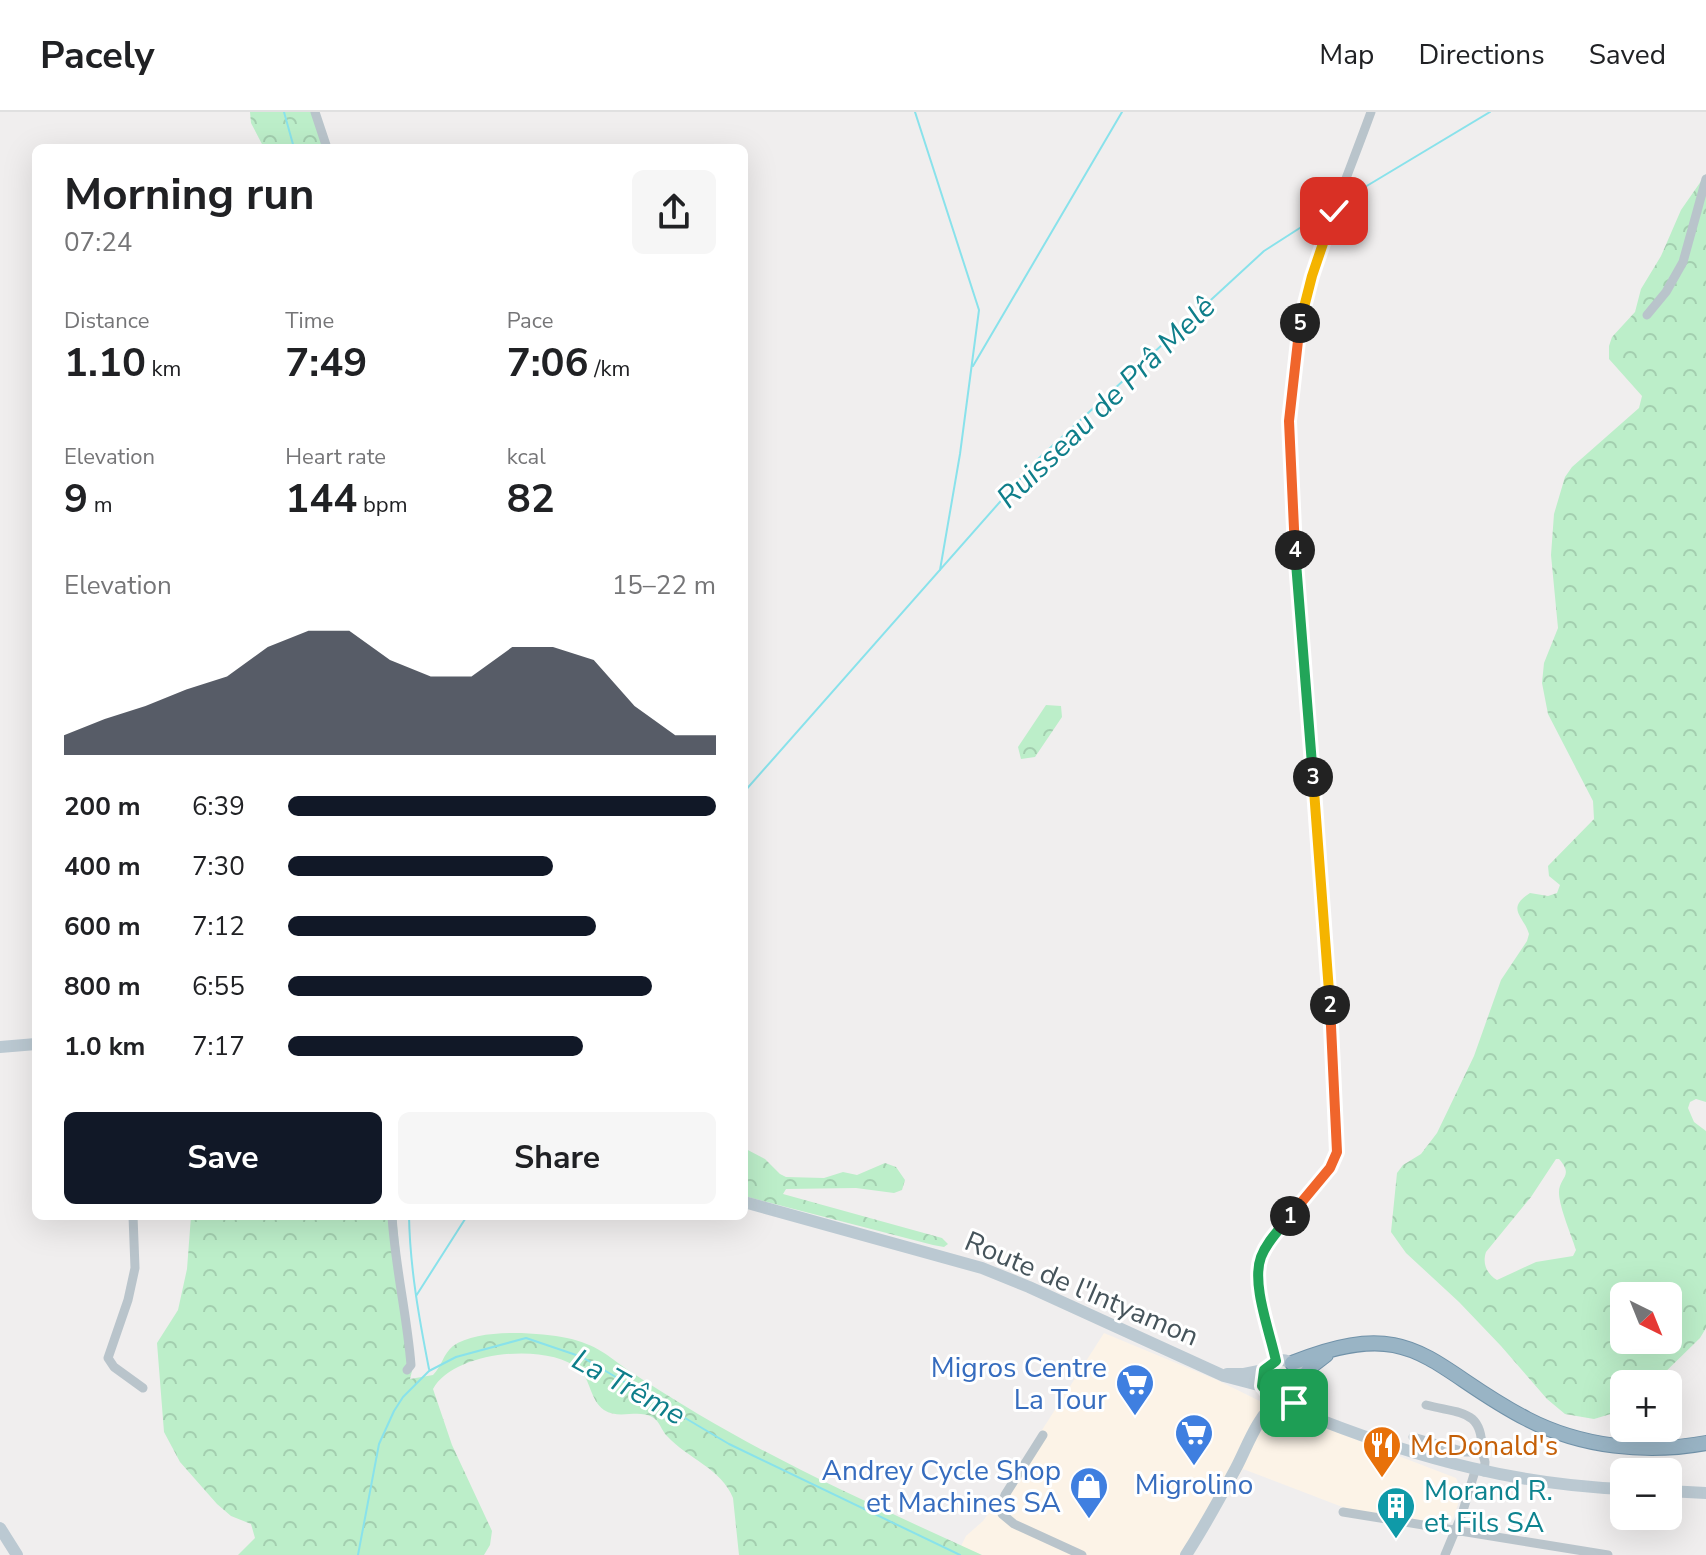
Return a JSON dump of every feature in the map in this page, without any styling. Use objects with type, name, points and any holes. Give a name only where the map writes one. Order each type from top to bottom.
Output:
[{"type":"highway","points":[[1292,1363],[1359,1344],[1379,1343],[1419,1352],[1530,1421],[1588,1441],[1637,1448],[1706,1443]]},
{"type":"highway","points":[[1301,1382],[1313,1365],[1333,1350]]},
{"type":"main road","points":[[0,1047],[32,1044]]},
{"type":"main road","name":"Route de l'Intyamon","points":[[748,1203],[982,1268],[1214,1371],[1262,1388]]},
{"type":"main road","points":[[1254,1431],[1264,1370],[1276,1361],[1292,1363],[1300,1372],[1301,1382],[1314,1407],[1342,1426]]},
{"type":"main road","name":"Route de l'Intyamon","points":[[1214,1371],[1244,1374],[1264,1370]]},
{"type":"main road","points":[[1186,1555],[1237,1467],[1254,1431],[1269,1410],[1297,1393],[1301,1382]]},
{"type":"main road","points":[[1262,1388],[1269,1397],[1282,1400],[1320,1420],[1480,1472],[1610,1488]]},
{"type":"main road","points":[[1682,1492],[1706,1493]]},
{"type":"main road","points":[[0,1528],[17,1555]]},
{"type":"street","points":[[315,112],[326,144]]},
{"type":"street","points":[[1276,1361],[1258,1282],[1260,1261],[1269,1242],[1330,1168],[1338,1142],[1289,439],[1291,396],[1301,320],[1312,276],[1371,112]]},
{"type":"street","points":[[1647,315],[1666,292],[1683,262],[1699,195],[1706,179]]},
{"type":"street","points":[[133,1220],[135,1268],[128,1300],[108,1358],[114,1367],[143,1388]]},
{"type":"street","points":[[392,1220],[397,1275],[410,1345],[411,1365],[407,1370]]},
{"type":"street","points":[[1426,1405],[1467,1416],[1475,1421],[1482,1434],[1485,1462],[1445,1555]]},
{"type":"street","points":[[1043,1435],[1005,1495],[1002,1514],[1014,1524],[1082,1555]]},
{"type":"street","points":[[1413,1437],[1465,1452],[1482,1452]]},
{"type":"street","points":[[1343,1512],[1608,1555]]},
{"type":"shaded area","points":[[1104,1333],[1217,1380],[1276,1409],[1456,1478],[1462,1492],[1453,1519],[1445,1524],[1343,1512],[1345,1508],[1243,1469],[1193,1555],[982,1555],[961,1546],[998,1499]]},
{"type":"green space","points":[[250,112],[312,112],[323,144],[262,144],[251,123]]},
{"type":"green space","points":[[1706,174],[1706,1102],[1696,1099],[1690,1102],[1688,1108],[1694,1122],[1706,1131],[1706,1328],[1667,1370],[1610,1370],[1610,1414],[1594,1419],[1565,1414],[1547,1399],[1459,1302],[1406,1253],[1391,1232],[1397,1173],[1403,1165],[1421,1154],[1437,1133],[1474,1056],[1501,980],[1527,941],[1529,934],[1517,908],[1530,893],[1548,896],[1557,893],[1560,885],[1549,876],[1548,866],[1594,819],[1593,801],[1548,714],[1542,683],[1544,663],[1558,628],[1551,555],[1554,514],[1565,477],[1572,467],[1639,408],[1642,396],[1609,359],[1609,346],[1612,337],[1635,312],[1641,289],[1661,256],[1681,210]],"holes":[[[1559,1159],[1566,1170],[1559,1194],[1576,1250],[1573,1256],[1536,1262],[1497,1280],[1486,1268],[1486,1252]]]},
{"type":"green space","points":[[1046,705],[1061,706],[1062,717],[1035,757],[1021,759],[1018,747]]},
{"type":"green space","points":[[748,1150],[765,1159],[786,1177],[824,1178],[843,1172],[857,1175],[885,1163],[896,1167],[905,1180],[902,1190],[894,1193],[856,1188],[786,1189],[783,1194],[942,1238],[948,1244],[944,1247],[748,1197]]},
{"type":"green space","points":[[191,1220],[396,1220],[412,1371],[410,1379],[433,1375],[453,1346],[477,1336],[525,1333],[578,1341],[601,1351],[681,1404],[767,1453],[982,1555],[739,1555],[733,1498],[713,1471],[675,1444],[652,1417],[604,1410],[579,1369],[546,1355],[524,1353],[480,1359],[460,1366],[444,1376],[433,1389],[452,1445],[492,1531],[490,1545],[484,1555],[238,1555],[255,1538],[251,1524],[231,1516],[217,1504],[180,1462],[164,1432],[157,1343],[178,1310],[187,1269]]},
{"type":"waterway","points":[[284,112],[293,144]]},
{"type":"waterway","points":[[915,112],[979,310],[960,454],[940,570]]},
{"type":"waterway","points":[[973,366],[1122,112]]},
{"type":"waterway","name":"Ruisseau de Prâ Melê","points":[[1340,202],[1490,112]]},
{"type":"waterway","name":"Ruisseau de Prâ Melê","points":[[748,787],[1036,461],[1264,251],[1331,208]]},
{"type":"waterway","name":"Ruisseau de Prâ Melê","points":[[409,1220],[413,1274],[429,1369]]},
{"type":"waterway","name":"Ruisseau de Prâ Melê","points":[[416,1296],[464,1220]]},
{"type":"waterway","name":"La Trême","points":[[358,1555],[379,1444],[403,1397],[429,1371],[456,1357],[526,1338],[582,1357],[729,1444],[960,1555]]},
{"type":"place","name":"Migros Centre La Tour","points":[[1135,1417]]},
{"type":"place","name":"Migrolino","points":[[1194,1467]]},
{"type":"place","name":"McDonald's","points":[[1382,1479]]},
{"type":"place","name":"Andrey Cycle Shop et Machines SA","points":[[1089,1520]]},
{"type":"place","name":"Morand R. et Fils SA","points":[[1396,1540]]},
{"type":"route","points":[[1294,1403],[1273,1399],[1262,1386],[1264,1370],[1276,1361],[1258,1273],[1266,1247],[1330,1168],[1338,1142],[1289,458],[1291,396],[1301,320],[1334,211]]}]
